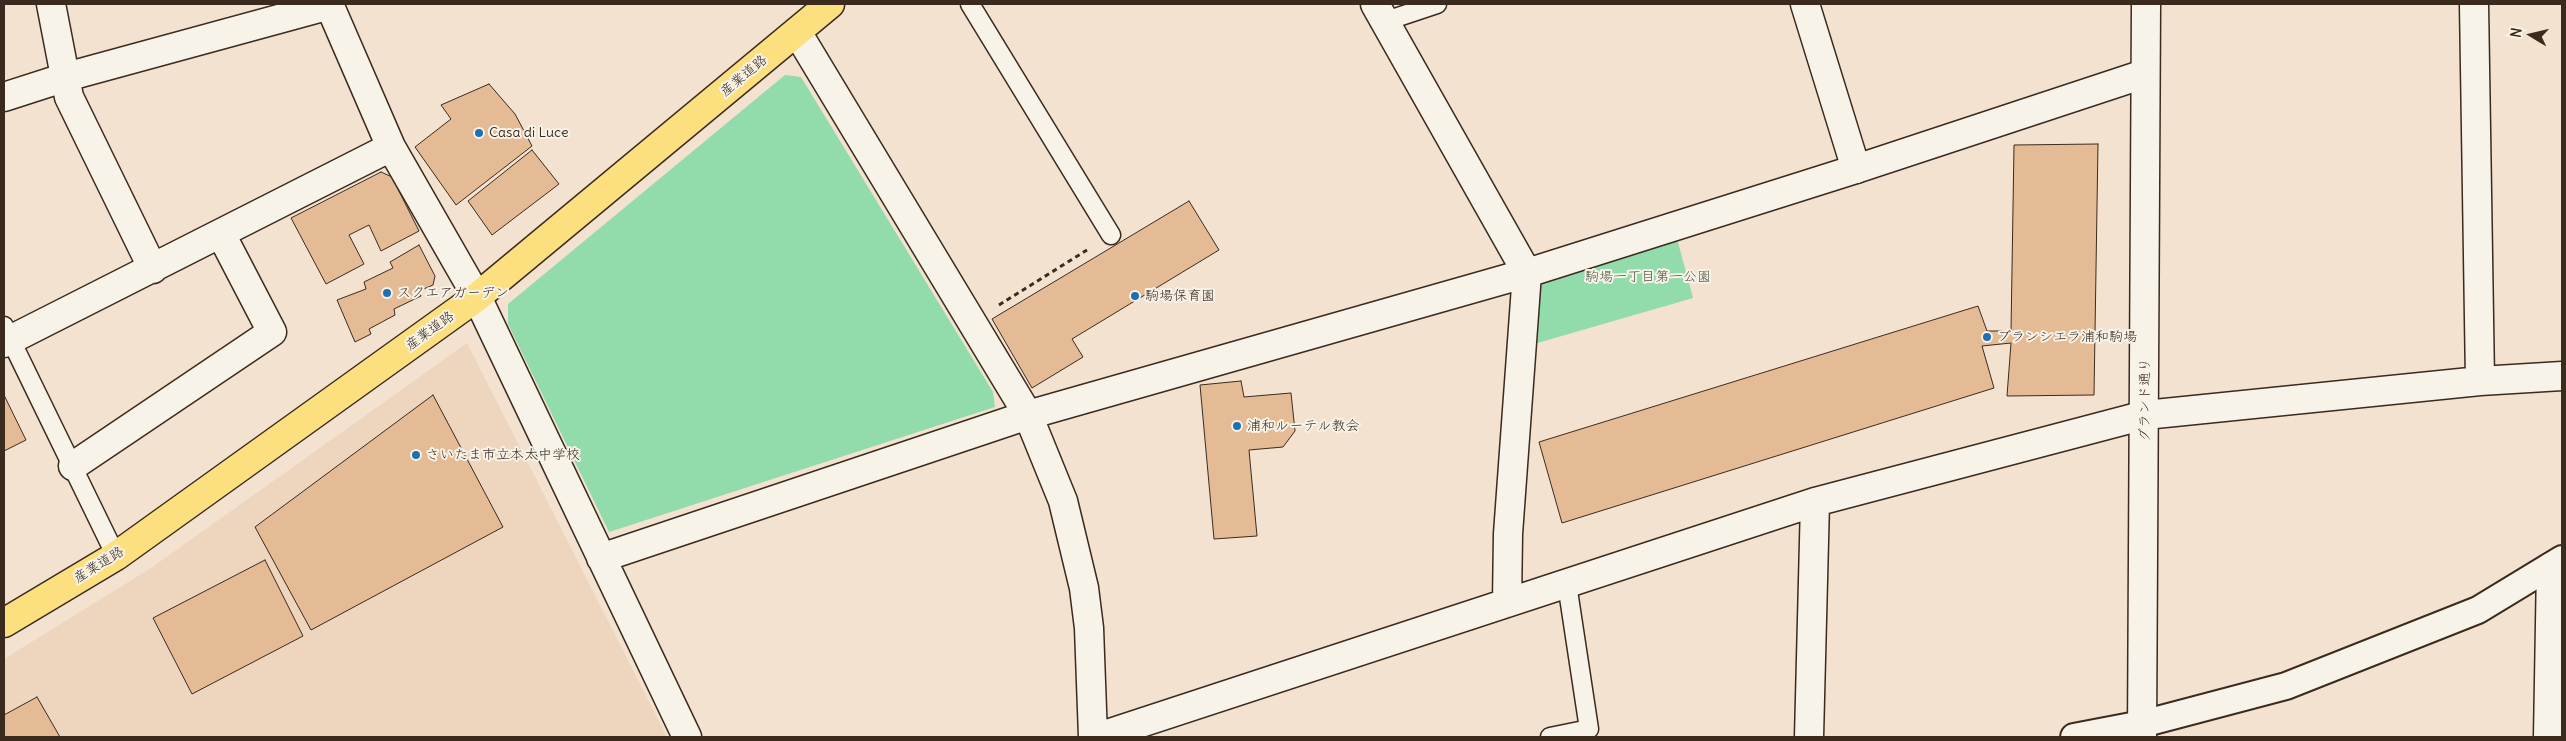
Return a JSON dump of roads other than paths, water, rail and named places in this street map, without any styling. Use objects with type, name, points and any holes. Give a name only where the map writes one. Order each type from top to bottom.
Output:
[{"type":"main road","name":"産業道路","points":[[4,624],[116,556],[477,297],[830,4]]},
{"type":"street","points":[[51,4],[69,97],[153,269]]},
{"type":"street","points":[[1805,4],[1856,169]]},
{"type":"street","name":"グランド通り","points":[[2142,731],[2145,415],[2144,74],[2146,4]]},
{"type":"street","points":[[2474,4],[2480,381]]},
{"type":"street","points":[[4,97],[66,77],[330,5],[391,147],[477,297],[687,737]]},
{"type":"street","points":[[1381,12],[1527,273],[1508,534],[1507,603]]},
{"type":"street","points":[[797,32],[1028,415],[1063,501],[1084,588],[1089,628],[1093,737]]},
{"type":"street","points":[[600,558],[1028,415],[1527,273],[1856,169],[2144,74]]},
{"type":"street","points":[[6,336],[153,269],[391,147]]},
{"type":"street","points":[[72,466],[272,332],[221,234]]},
{"type":"street","points":[[1098,737],[1815,502],[2145,415],[2480,381],[2562,376]]},
{"type":"street","points":[[1809,737],[1815,502]]},
{"type":"street","points":[[2074,737],[2142,731],[2286,686],[2394,645],[2478,610],[2556,563]]},
{"type":"street","points":[[2548,737],[2556,563]]},
{"type":"lane","points":[[970,4],[1111,235]]},
{"type":"lane","points":[[1381,12],[1437,4]]},
{"type":"lane","points":[[6,336],[116,556]]},
{"type":"lane","points":[[1550,737],[1589,730],[1567,584]]},
{"type":"place","name":"Casa di Luce","points":[[479,133]]},
{"type":"place","name":"スクエアガーデン","points":[[387,293]]},
{"type":"place","name":"駒場保育園","points":[[1135,296]]},
{"type":"place","name":"ブランシエラ浦和駒場","points":[[1987,337]]},
{"type":"place","name":"浦和ルーテル教会","points":[[1237,426]]},
{"type":"place","name":"さいたま市立本太中学校","points":[[416,455]]},
{"type":"park label","name":"駒場一丁目第一公園","points":[[1648,277]]}]
